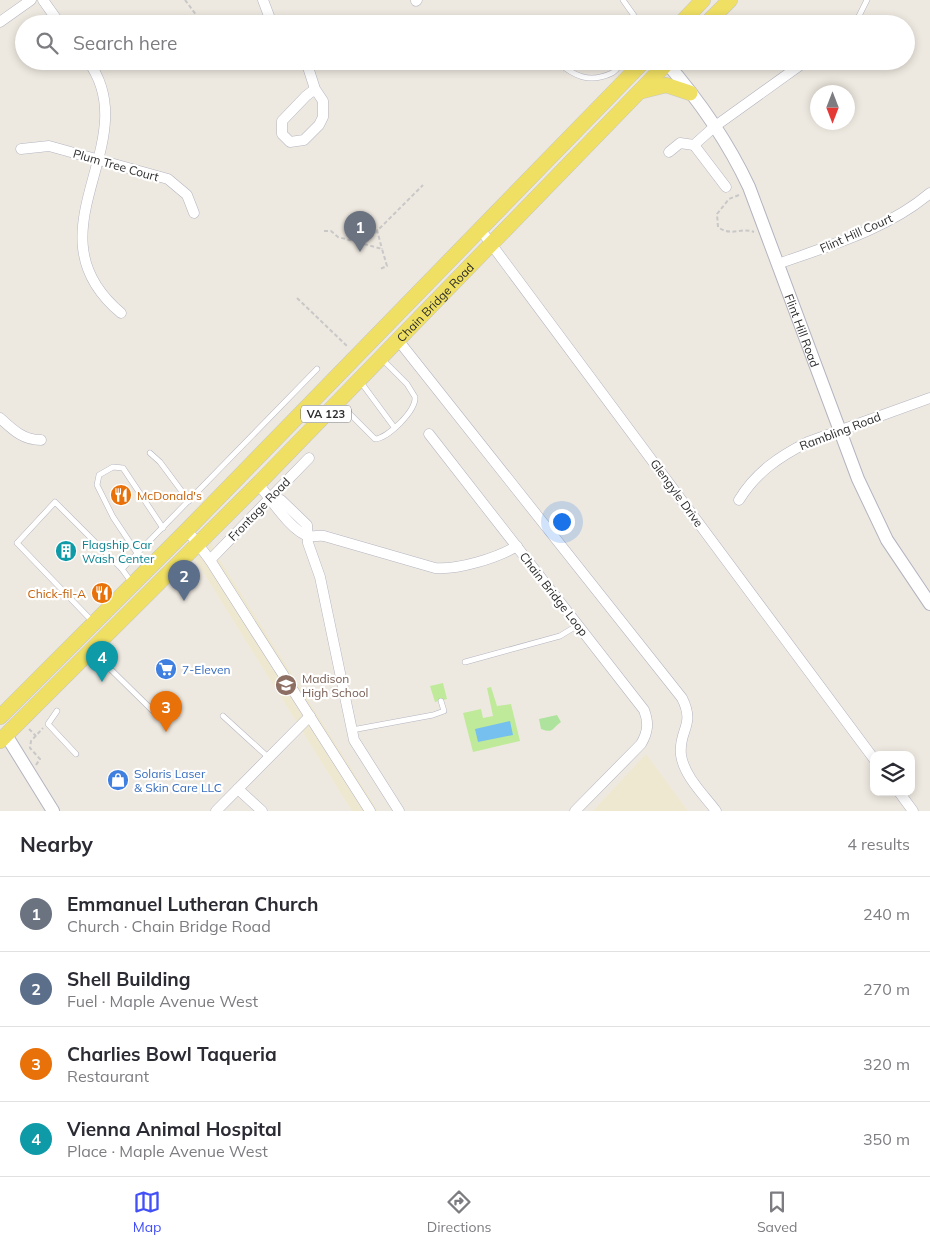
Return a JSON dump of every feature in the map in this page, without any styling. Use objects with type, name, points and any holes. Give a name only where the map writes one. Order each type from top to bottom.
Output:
[{"type":"main road","points":[[689,15],[703,0]]},
{"type":"main road","points":[[715,15],[730,0]]},
{"type":"main road","name":"Chain Bridge Road","points":[[187,530],[480,228],[618,77],[629,70]]},
{"type":"main road","name":"Chain Bridge Road","points":[[198,544],[660,70]]},
{"type":"main road","points":[[638,93],[666,85],[690,93]]},
{"type":"main road","name":"VA 123","points":[[1,713],[187,530]]},
{"type":"main road","name":"VA 123","points":[[2,735],[198,544]]},
{"type":"main road","points":[[1,713],[2,735]]},
{"type":"street","points":[[0,22],[31,0]]},
{"type":"street","points":[[43,0],[54,15]]},
{"type":"street","points":[[263,0],[269,15]]},
{"type":"street","points":[[93,70],[98,79],[105,108],[104,137],[83,215],[82,245],[88,267],[97,287],[121,313]]},
{"type":"street","points":[[309,70],[315,89],[323,101],[323,117],[319,125],[304,140],[290,142],[282,134],[282,121],[315,89]]},
{"type":"street","name":"Flint Hill Road","points":[[673,70],[714,127],[739,166],[749,187],[858,479],[887,540],[930,604]]},
{"type":"street","points":[[694,145],[714,127],[793,70]]},
{"type":"street","points":[[669,152],[680,143],[694,145],[726,186]]},
{"type":"street","name":"Plum Tree Court","points":[[21,149],[49,146],[174,182],[187,196],[194,213]]},
{"type":"street","name":"Flint Hill Court","points":[[778,264],[864,231],[908,208],[930,193]]},
{"type":"street","name":"Glengyle Drive","points":[[480,228],[870,754]]},
{"type":"street","points":[[398,340],[682,698],[688,710],[688,722],[681,744],[684,764],[716,811]]},
{"type":"street","name":"Rambling Road","points":[[739,500],[747,487],[774,462],[808,442],[930,398]]},
{"type":"street","points":[[0,418],[15,433],[24,438],[41,440]]},
{"type":"street","points":[[429,434],[516,546]]},
{"type":"street","name":"Frontage Road","points":[[210,560],[309,458]]},
{"type":"street","points":[[258,484],[271,497],[281,500],[307,525],[308,543],[320,577],[354,740],[399,811]]},
{"type":"street","points":[[187,530],[210,560],[370,811]]},
{"type":"street","name":"Chain Bridge Loop","points":[[309,536],[324,536],[444,569],[505,553],[516,546],[644,710],[648,728],[642,744],[575,811]]},
{"type":"street","points":[[216,811],[310,716]]},
{"type":"street","points":[[2,735],[53,811]]},
{"type":"street","points":[[238,788],[262,811]]},
{"type":"street","points":[[902,796],[913,811]]},
{"type":"lane","points":[[623,0],[634,15]]},
{"type":"lane","points":[[860,15],[867,0]]},
{"type":"lane","points":[[566,70],[572,75],[589,78],[618,77],[620,70]]},
{"type":"lane","points":[[338,402],[371,438],[378,439],[388,435],[409,413],[415,397],[407,384],[380,358]]},
{"type":"lane","points":[[122,569],[317,369]]},
{"type":"lane","points":[[359,380],[394,427]]},
{"type":"lane","points":[[150,453],[160,462],[189,501]]},
{"type":"lane","points":[[137,553],[113,517],[97,485],[100,475],[113,466],[123,468],[163,528]]},
{"type":"lane","points":[[94,623],[17,543],[55,502],[122,569],[132,584]]},
{"type":"lane","points":[[465,662],[560,636],[578,625]]},
{"type":"lane","points":[[90,650],[154,712]]},
{"type":"lane","points":[[352,730],[433,716],[444,711],[441,701]]},
{"type":"lane","points":[[57,711],[48,724],[76,754]]},
{"type":"lane","points":[[223,716],[268,757]]},
{"type":"path","points":[[185,0],[196,15]]},
{"type":"path","points":[[364,244],[423,185]]},
{"type":"path","points":[[739,195],[729,199],[717,214],[718,228],[731,233],[744,230],[756,233]]},
{"type":"path","points":[[367,221],[377,230],[387,266],[380,269]]},
{"type":"path","points":[[324,231],[331,231],[338,238],[382,249]]},
{"type":"path","points":[[297,298],[352,350]]},
{"type":"path","points":[[36,765],[40,759],[30,748],[31,741],[43,729],[43,725]]},
{"type":"path","points":[[25,726],[36,736]]},
{"type":"shaded area","name":"Madison High School","points":[[212,541],[213,549],[378,811],[352,811],[195,559]]},
{"type":"shaded area","points":[[646,754],[688,811],[593,811]]},
{"type":"green space","points":[[443,683],[447,699],[435,702],[430,686]]},
{"type":"green space","points":[[491,687],[497,706],[511,704],[520,741],[473,752],[463,713],[481,709],[483,718],[493,716],[487,688]]},
{"type":"green space","points":[[557,715],[561,722],[551,731],[541,729],[539,719]]},
{"type":"water","points":[[510,721],[513,735],[478,742],[475,729]]},
{"type":"place","name":"Emmanuel Lutheran Church","points":[[360,252]]},
{"type":"place","name":"McDonald's","points":[[121,495]]},
{"type":"place","name":"Flagship Car Wash Center","points":[[66,551]]},
{"type":"place","name":"Chick-fil-A","points":[[102,593]]},
{"type":"place","name":"Shell Building","points":[[184,601]]},
{"type":"place","name":"7-Eleven","points":[[166,669]]},
{"type":"place","name":"Vienna Animal Hospital","points":[[102,682]]},
{"type":"place","name":"Madison High School","points":[[286,685]]},
{"type":"place","name":"Charlies Bowl Taqueria","points":[[166,732]]},
{"type":"place","name":"Solaris Laser & Skin Care LLC","points":[[118,780]]}]
